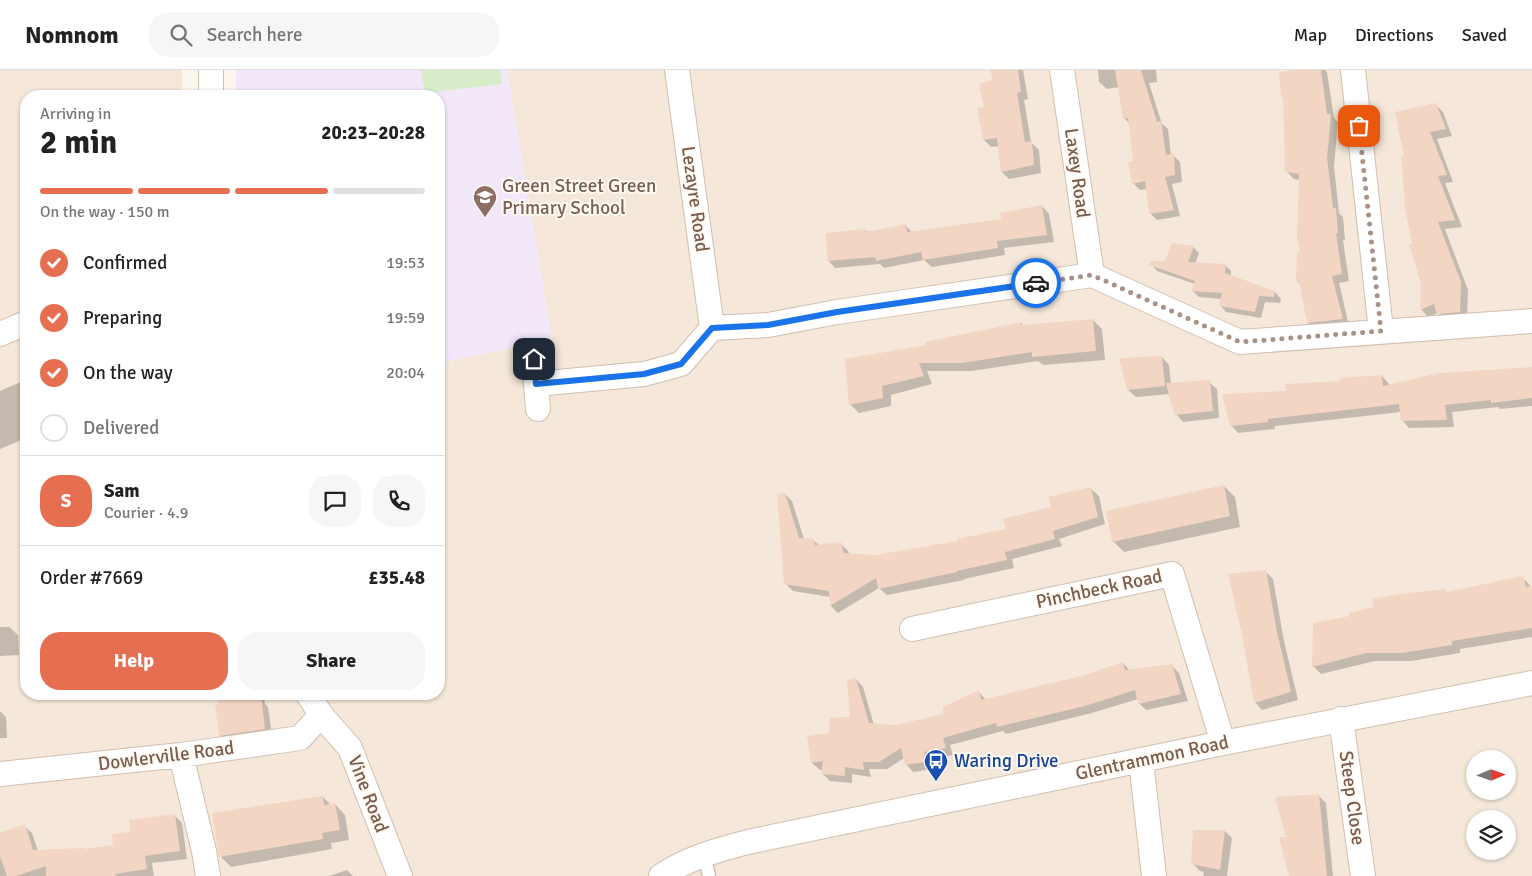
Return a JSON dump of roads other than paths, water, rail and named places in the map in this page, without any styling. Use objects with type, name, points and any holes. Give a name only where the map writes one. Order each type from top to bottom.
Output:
[{"type":"street","points":[[211,70],[211,90]]},
{"type":"street","name":"Lezayre Road","points":[[678,70],[712,328]]},
{"type":"street","name":"Laxey Road","points":[[1062,70],[1092,275]]},
{"type":"street","points":[[1353,70],[1381,331]]},
{"type":"street","points":[[536,384],[644,374],[681,364],[712,328],[768,325],[837,312],[1092,275],[1240,342],[1532,321]]},
{"type":"street","points":[[0,334],[20,326]]},
{"type":"street","points":[[534,359],[538,409]]},
{"type":"street","name":"Pinchbeck Road","points":[[912,629],[1172,574],[1224,743]]},
{"type":"street","name":"Glentrammon Road","points":[[661,876],[674,868],[706,865],[722,849],[784,835],[1341,719],[1532,683]]},
{"type":"street","name":"Vine Road","points":[[312,700],[321,715],[350,748],[400,876]]},
{"type":"street","name":"Dowlerville Road","points":[[0,774],[181,755],[300,738],[321,715]]},
{"type":"street","name":"Steep Close","points":[[1341,719],[1363,876]]},
{"type":"street","points":[[181,755],[204,851],[208,876]]},
{"type":"street","points":[[1141,761],[1154,876]]},
{"type":"place","name":"Green Street Green Primary School","points":[[485,218]]},
{"type":"place","name":"Waring Drive","points":[[936,782]]}]
